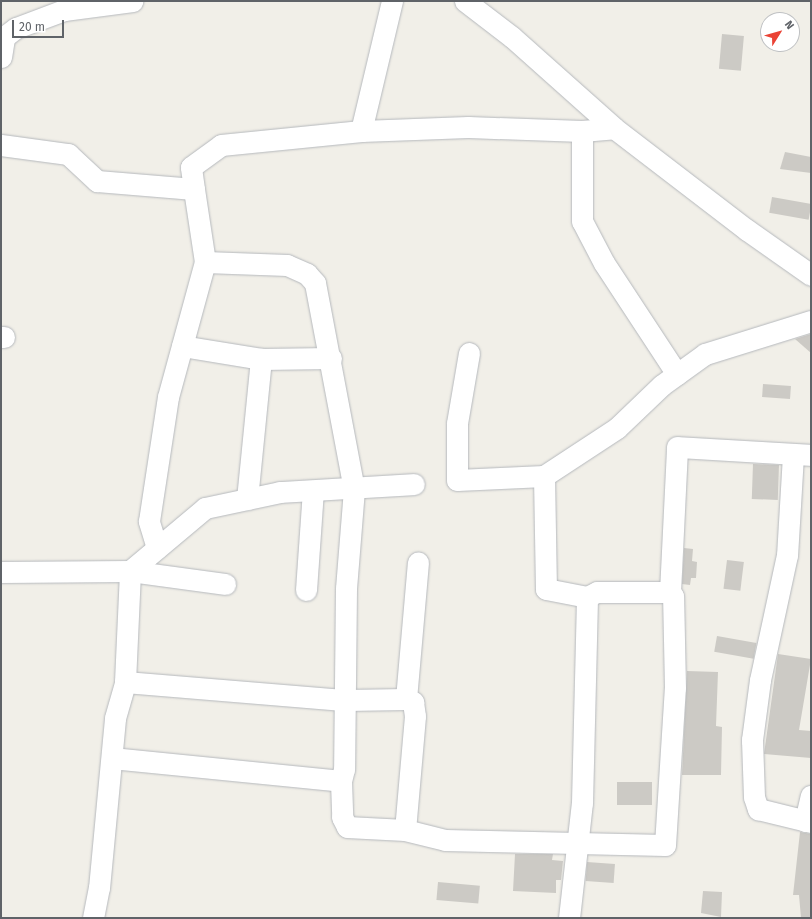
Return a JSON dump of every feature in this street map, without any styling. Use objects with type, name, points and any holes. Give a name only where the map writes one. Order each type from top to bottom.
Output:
[{"type":"street","points":[[1,57],[4,37],[16,28],[63,6],[132,1]]},
{"type":"street","points":[[361,131],[392,1]]},
{"type":"street","points":[[465,1],[512,37],[614,128],[747,230],[811,274]]},
{"type":"street","points":[[157,548],[149,521],[168,397],[205,262],[191,167],[221,145],[361,131],[468,127],[582,131],[614,128]]},
{"type":"street","points":[[582,131],[582,221],[604,263],[678,374]]},
{"type":"street","points":[[1,145],[68,154],[97,181],[194,189]]},
{"type":"street","points":[[205,262],[287,265],[307,274],[315,283],[332,358],[354,489],[346,588],[346,700],[344,769],[341,781],[343,824],[356,828],[405,830],[445,840],[665,845],[675,688],[673,596],[670,592],[677,447],[802,455],[787,555],[760,680],[752,740],[754,797],[758,809],[808,822],[811,796]]},
{"type":"street","points":[[469,353],[457,424],[457,480],[544,476],[618,428],[678,374],[705,354],[811,321]]},
{"type":"street","points":[[182,346],[261,359],[332,358]]},
{"type":"street","points":[[247,499],[261,359]]},
{"type":"street","points":[[544,476],[546,589],[587,597],[597,592],[670,592]]},
{"type":"street","points":[[93,918],[99,888],[115,718],[125,682],[130,571],[205,508],[280,492],[354,489],[414,484]]},
{"type":"street","points":[[306,590],[313,491]]},
{"type":"street","points":[[406,699],[418,564]]},
{"type":"street","points":[[1,572],[130,571],[225,584]]},
{"type":"street","points":[[569,918],[582,802],[587,597]]},
{"type":"street","points":[[125,682],[346,700],[406,699],[413,702],[415,716],[405,830]]},
{"type":"street","points":[[112,758],[341,781]]},
{"type":"building","points":[[722,34],[744,36],[741,71],[719,69]]},
{"type":"building","points":[[785,152],[811,157],[811,173],[780,169]]},
{"type":"building","points":[[772,197],[811,204],[809,220],[769,213]]},
{"type":"building","points":[[811,334],[811,353],[795,339]]},
{"type":"building","points":[[763,384],[791,386],[790,399],[762,397]]},
{"type":"building","points":[[753,464],[779,465],[778,500],[752,499]]},
{"type":"building","points":[[684,548],[693,549],[692,561],[697,562],[696,578],[691,578],[690,585],[682,584]]},
{"type":"building","points":[[727,560],[744,562],[740,591],[723,589]]},
{"type":"building","points":[[717,636],[756,643],[754,659],[714,652]]},
{"type":"building","points":[[778,654],[811,659],[799,730],[811,731],[811,758],[764,754]]},
{"type":"building","points":[[687,671],[718,672],[716,726],[722,727],[721,775],[682,775]]},
{"type":"building","points":[[617,782],[652,782],[652,805],[617,805]]},
{"type":"building","points":[[800,832],[811,834],[811,918],[801,918],[799,895],[793,895]]},
{"type":"building","points":[[515,854],[553,854],[552,860],[563,861],[561,880],[556,880],[556,893],[513,891]]},
{"type":"building","points":[[587,862],[615,864],[614,883],[586,881]]},
{"type":"building","points":[[438,882],[480,886],[478,904],[436,900]]},
{"type":"building","points":[[703,891],[722,892],[721,917],[701,913]]}]
